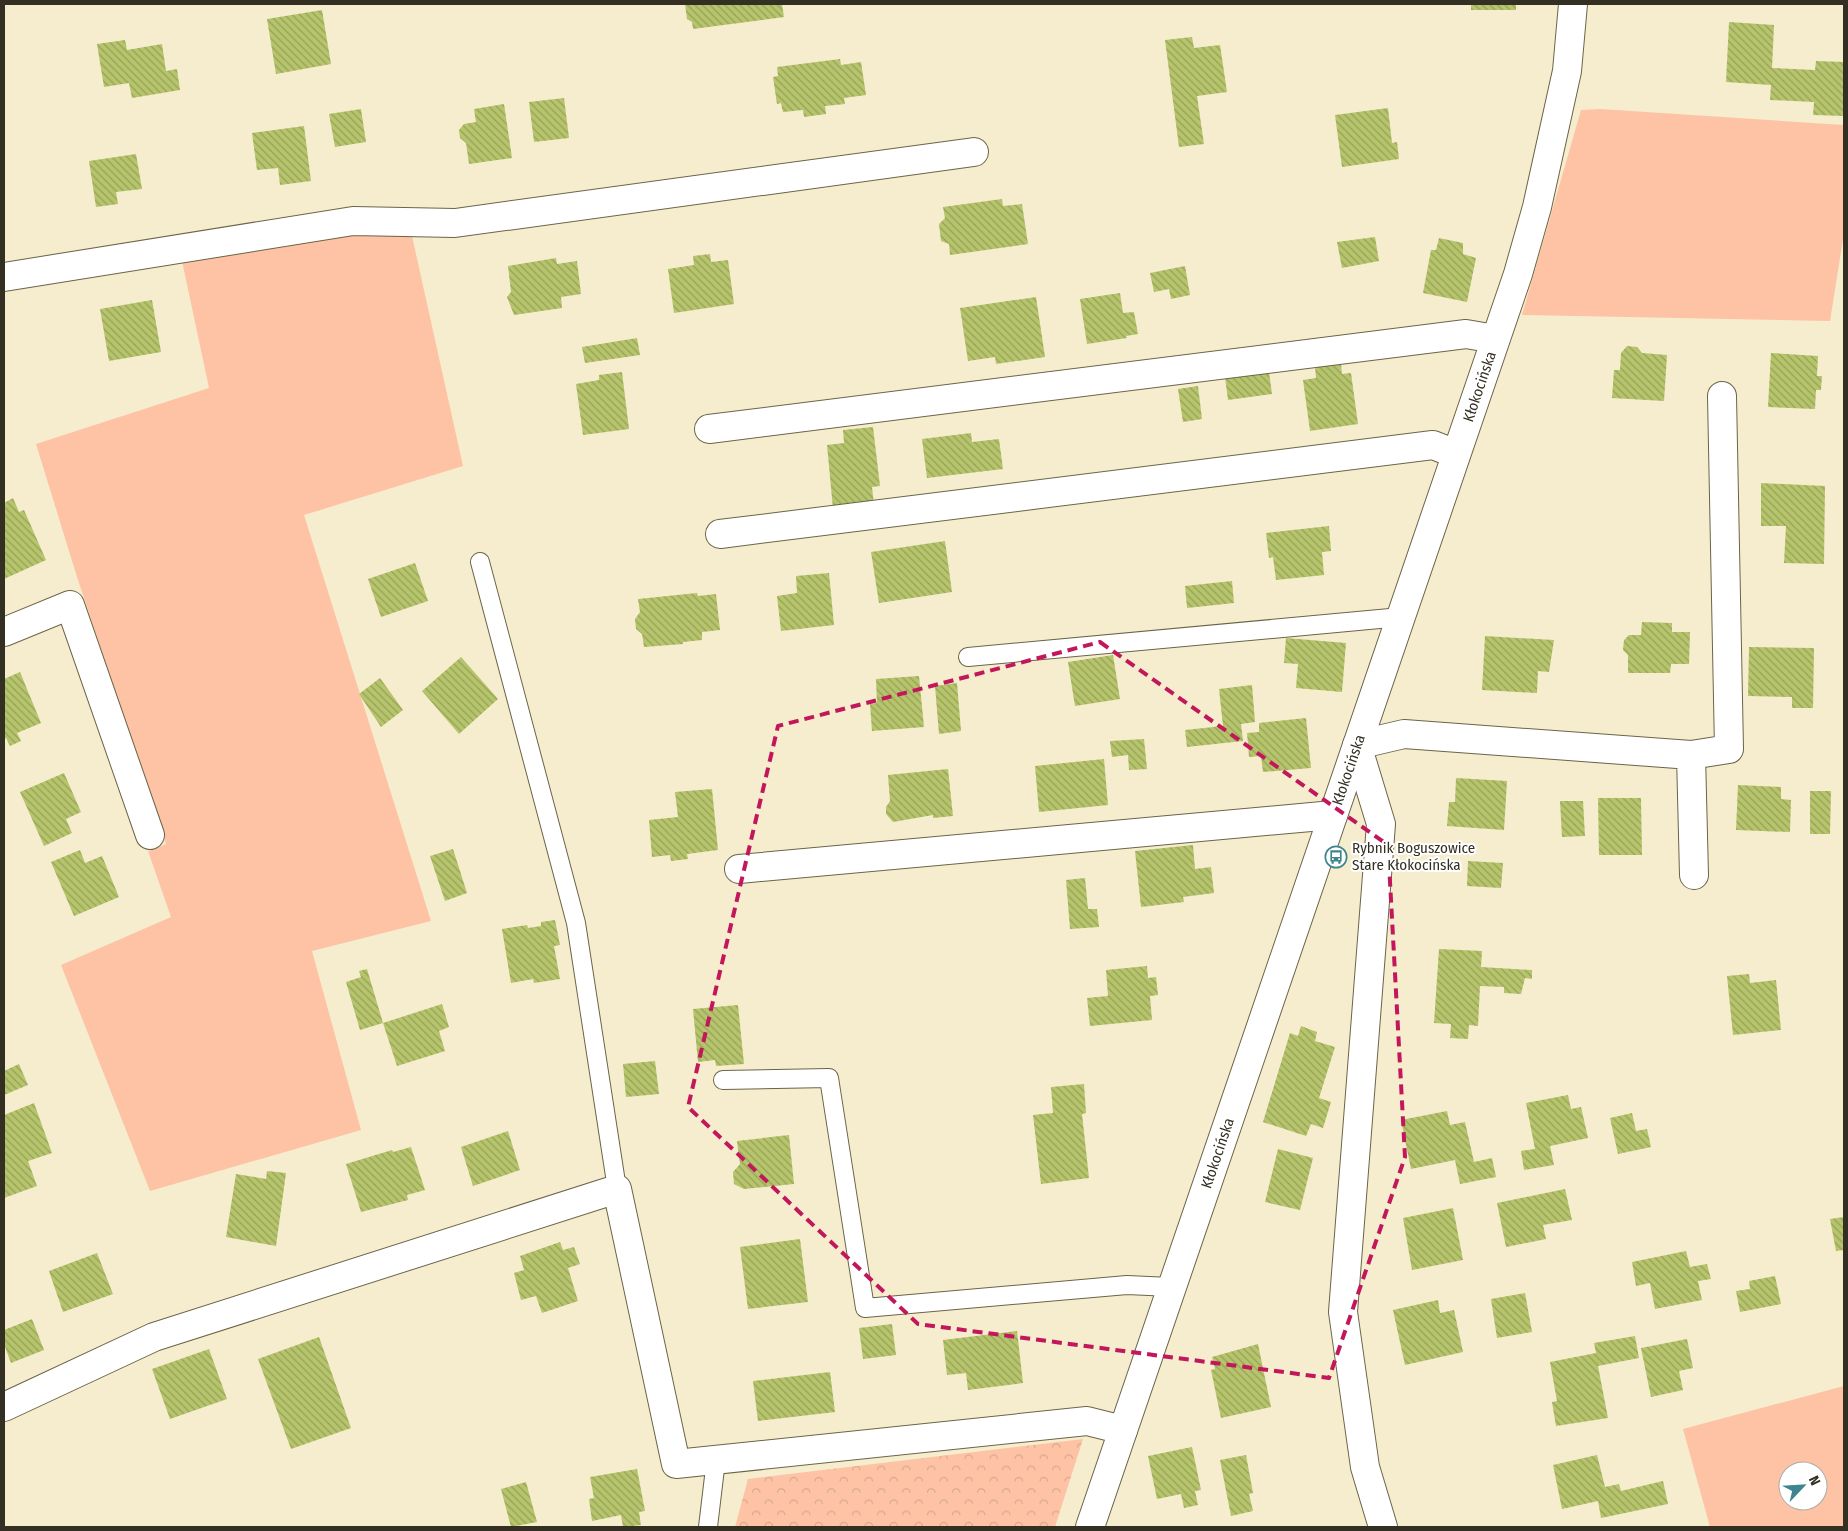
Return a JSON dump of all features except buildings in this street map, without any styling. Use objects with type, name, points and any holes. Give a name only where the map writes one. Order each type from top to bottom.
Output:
[{"type":"street","name":"Kłokocińska","points":[[1090,1527],[1518,274],[1537,207],[1567,71],[1573,4]]},
{"type":"street","points":[[4,277],[353,221],[455,224],[974,152]]},
{"type":"street","points":[[709,429],[1466,334],[1495,339]]},
{"type":"street","points":[[1383,1527],[1365,1467],[1343,1312],[1381,824],[1357,745],[1404,734],[1691,755],[1729,749],[1722,396]]},
{"type":"street","points":[[720,534],[1433,445],[1456,454]]},
{"type":"street","points":[[4,632],[70,605],[150,835]]},
{"type":"street","points":[[1691,755],[1694,875]]},
{"type":"street","points":[[739,869],[1333,815]]},
{"type":"street","points":[[4,1407],[154,1337],[617,1189],[676,1464],[1087,1421],[1123,1430]]},
{"type":"lane","points":[[480,562],[576,923],[617,1189]]},
{"type":"lane","points":[[968,657],[1401,617]]},
{"type":"lane","points":[[723,1080],[829,1078],[865,1308],[1127,1285],[1171,1288]]},
{"type":"lane","points":[[708,1527],[716,1460]]},
{"type":"highlighted area","points":[[1100,642],[1388,845],[1405,1157],[1329,1378],[918,1324],[688,1107],[778,726]]},
{"type":"green space","points":[[1600,109],[1844,125],[1844,233],[1830,321],[1522,315],[1581,110]]},
{"type":"green space","points":[[369,232],[412,236],[463,466],[304,515],[431,921],[312,951],[361,1130],[150,1191],[61,965],[171,917],[148,851],[166,844],[77,577],[36,444],[209,388],[182,261]]},
{"type":"green space","points":[[1844,1386],[1844,1527],[1710,1527],[1683,1429]]},
{"type":"green space","points":[[1083,1439],[1055,1527],[735,1527],[748,1479]]},
{"type":"place","name":"Rybnik Boguszowice Stare Kłokocińska","points":[[1336,857]]}]
